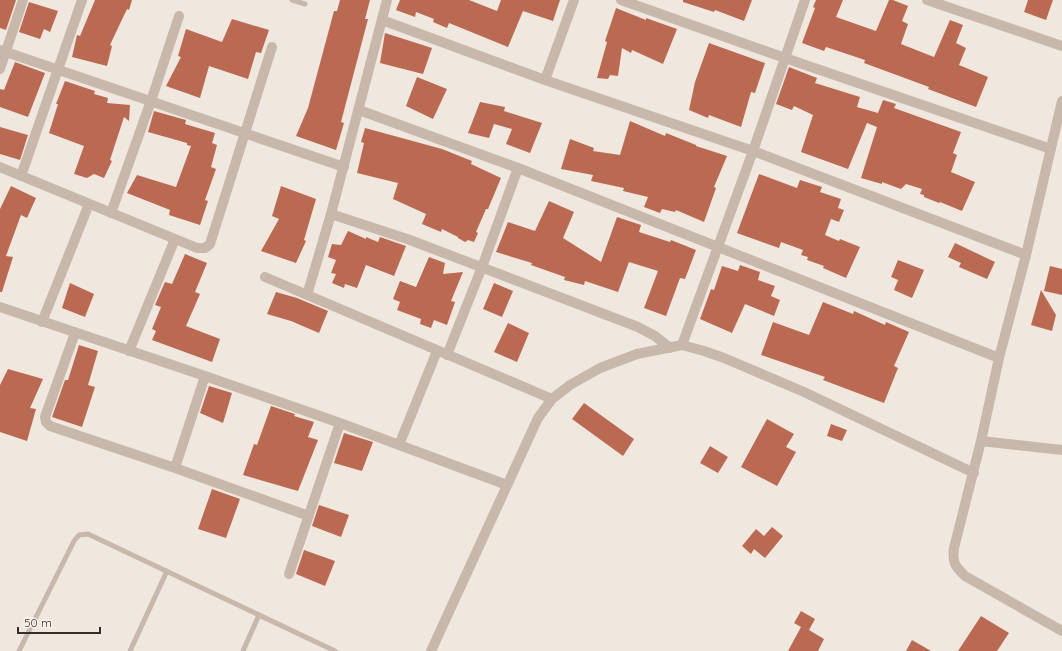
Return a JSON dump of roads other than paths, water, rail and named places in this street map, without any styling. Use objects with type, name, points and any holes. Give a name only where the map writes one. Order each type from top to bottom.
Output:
[{"type":"street","points":[[0,69],[3,51],[23,0]]},
{"type":"street","points":[[20,176],[82,0]]},
{"type":"street","points":[[306,295],[344,167],[370,61],[387,0]]},
{"type":"street","points":[[545,80],[574,0]]},
{"type":"street","points":[[620,0],[785,58],[1051,148]]},
{"type":"street","points":[[682,345],[719,247],[805,0]]},
{"type":"street","points":[[928,0],[1062,46]]},
{"type":"street","points":[[111,214],[179,16]]},
{"type":"street","points":[[382,20],[545,80],[753,151],[1026,255]]},
{"type":"street","points":[[0,167],[175,240],[197,248],[205,248],[210,244],[272,47]]},
{"type":"street","points":[[3,51],[344,167]]},
{"type":"street","points":[[1062,101],[1026,255],[999,358],[974,473],[954,548],[953,561],[957,568],[965,576],[1062,631]]},
{"type":"street","points":[[359,110],[518,168],[999,358]]},
{"type":"street","points":[[447,355],[482,267],[518,168]]},
{"type":"street","points":[[42,322],[89,204]]},
{"type":"street","points":[[331,214],[410,240],[638,328],[655,336],[670,348]]},
{"type":"street","points":[[129,351],[175,240]]},
{"type":"street","points":[[265,277],[552,399]]},
{"type":"street","points":[[0,307],[340,423],[507,485]]},
{"type":"street","points":[[75,333],[45,417],[46,422],[50,426],[175,468],[309,516]]},
{"type":"street","points":[[431,651],[538,418],[552,399],[570,385],[600,368],[637,354],[682,345],[711,353],[804,392],[974,473]]},
{"type":"street","points":[[399,445],[437,351]]},
{"type":"street","points":[[175,468],[205,376]]},
{"type":"street","points":[[289,574],[340,423]]},
{"type":"street","points":[[981,442],[1062,450]]},
{"type":"lane","points":[[292,0],[305,4]]},
{"type":"lane","points":[[19,651],[74,541],[79,535],[88,534],[335,651]]},
{"type":"lane","points":[[130,651],[167,572]]},
{"type":"lane","points":[[243,651],[259,616]]}]
